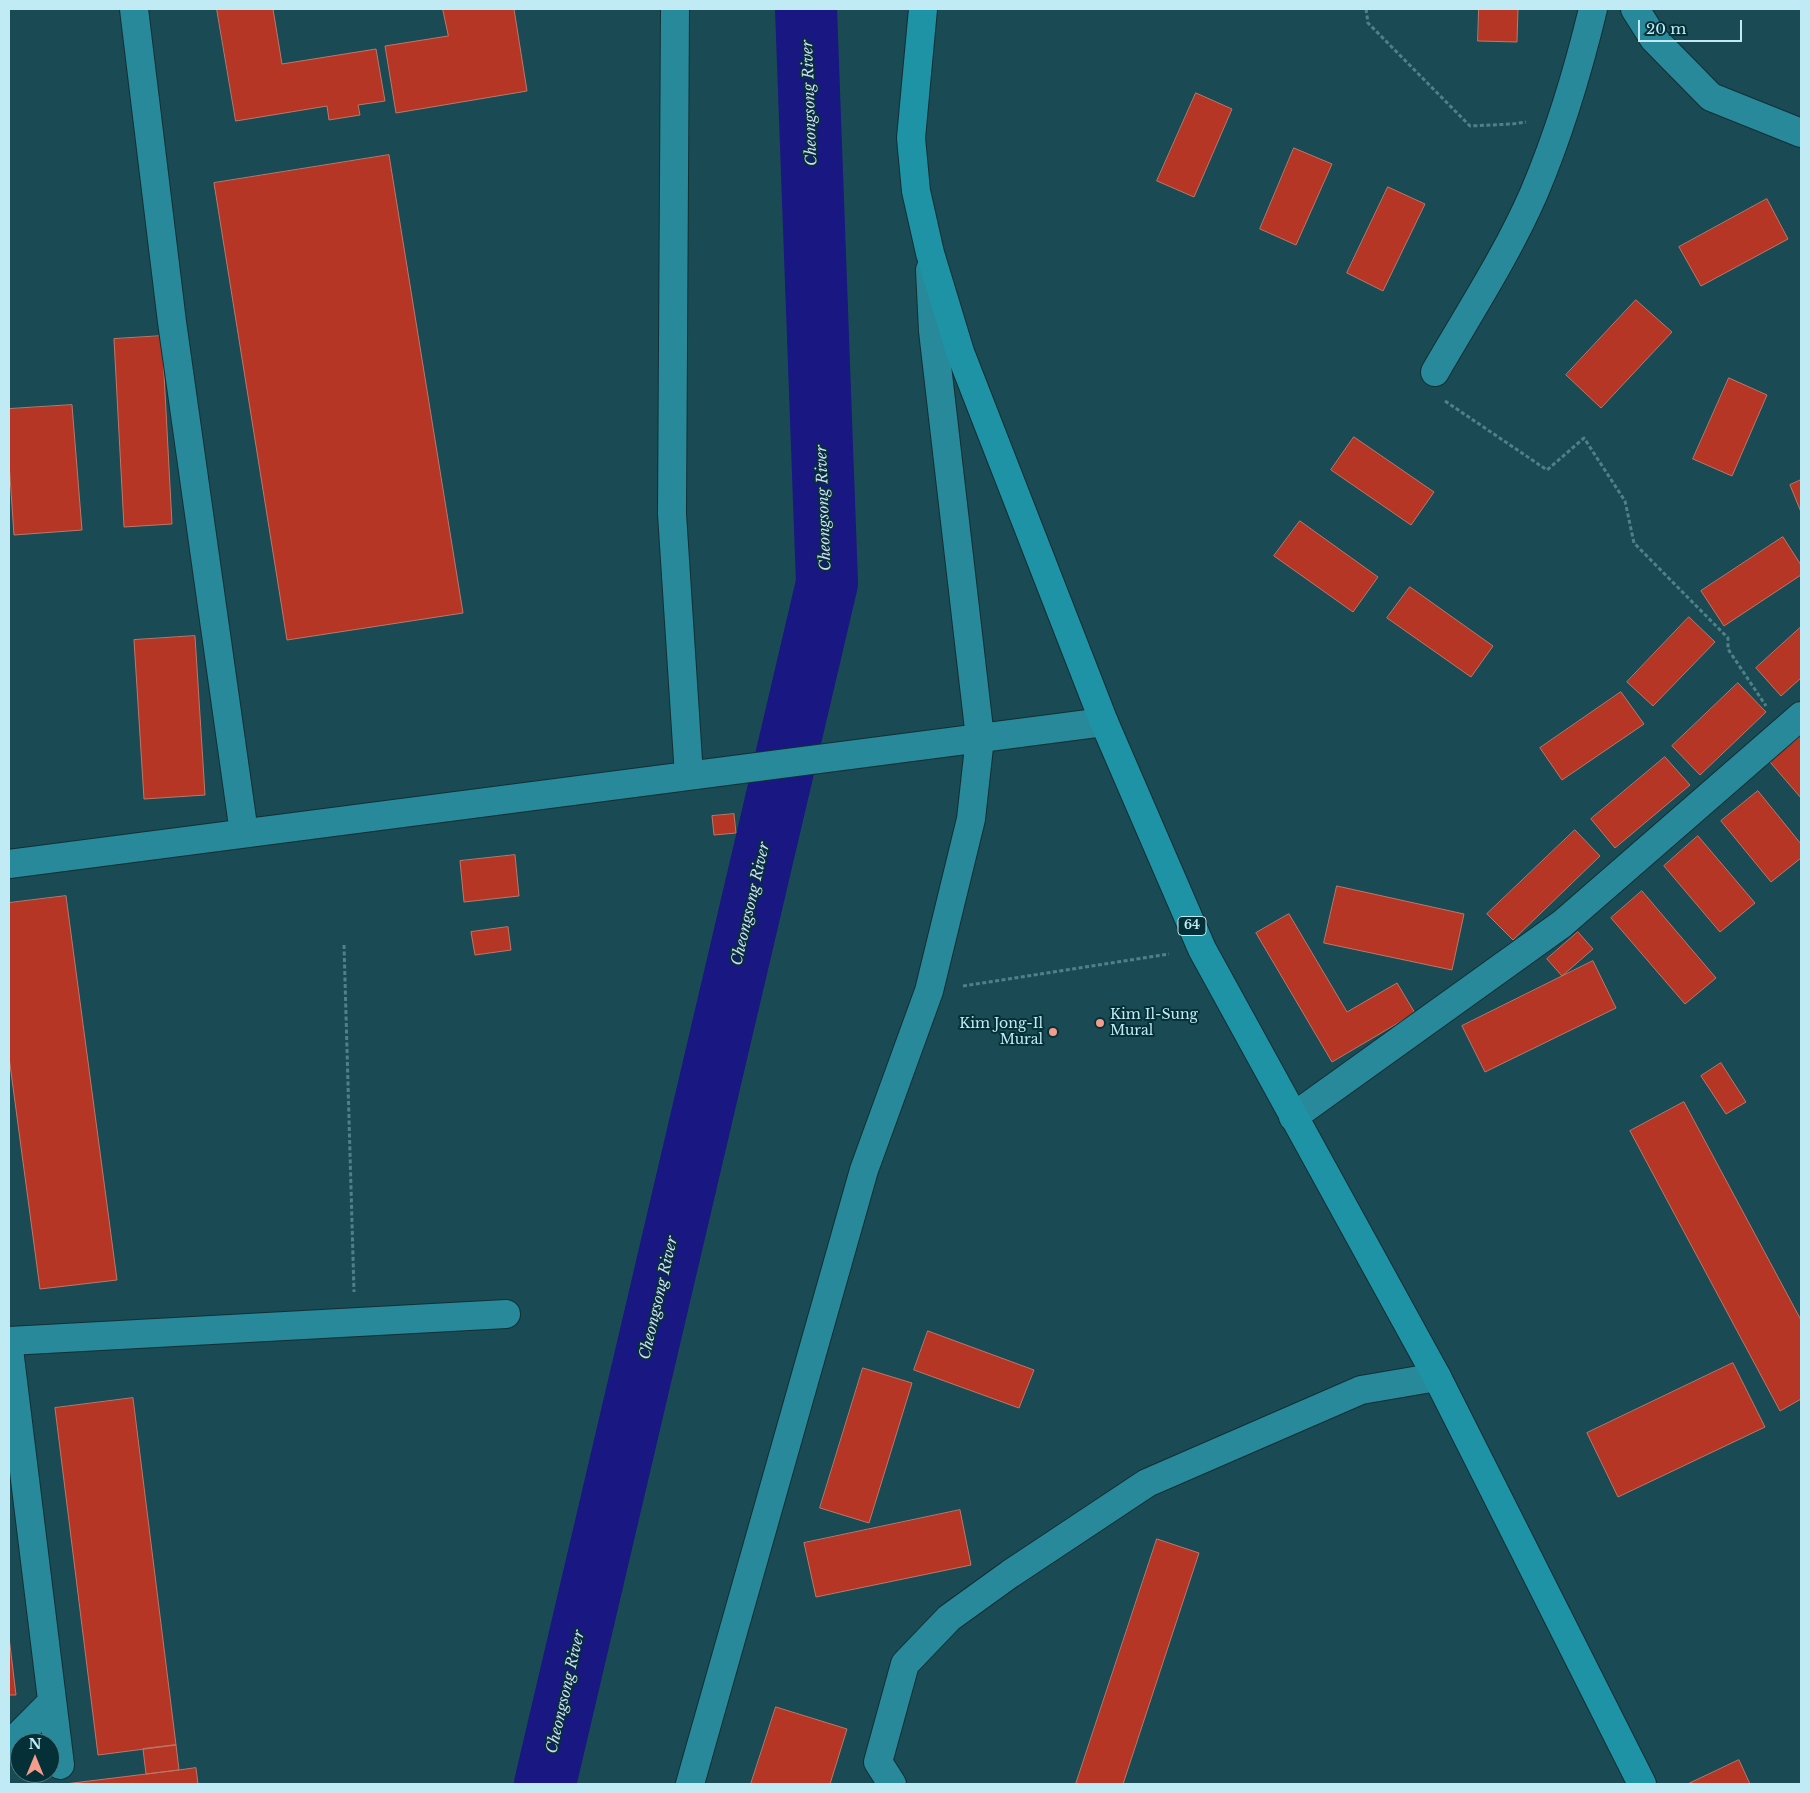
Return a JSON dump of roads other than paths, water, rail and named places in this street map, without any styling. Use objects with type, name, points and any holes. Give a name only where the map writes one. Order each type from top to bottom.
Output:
[{"type":"main road","name":"64","points":[[923,9],[911,138],[916,191],[930,253],[960,352],[1104,722],[1202,949],[1437,1377],[1642,1784]]},
{"type":"street","points":[[134,9],[172,322],[244,833]]},
{"type":"street","points":[[674,9],[672,514],[689,776]]},
{"type":"street","points":[[1435,372],[1499,262],[1534,193],[1562,116],[1594,9]]},
{"type":"street","points":[[1635,9],[1654,39],[1711,97],[1801,133]]},
{"type":"street","points":[[690,1784],[864,1170],[928,992],[971,819],[980,738],[932,331],[930,253]]},
{"type":"street","points":[[9,864],[1104,722]]},
{"type":"street","points":[[1293,1117],[1562,924],[1792,724]]},
{"type":"street","points":[[9,1341],[506,1314]]},
{"type":"street","points":[[9,1349],[56,1733]]},
{"type":"street","points":[[892,1784],[878,1762],[905,1664],[950,1618],[1010,1574],[1147,1483],[1361,1390],[1437,1377]]},
{"type":"street","points":[[9,1745],[52,1702]]},
{"type":"waterway","name":"Cheongsong River","points":[[545,1784],[827,583],[806,9]]},
{"type":"place","name":"Kim Il-Sung Mural","points":[[1100,1023]]},
{"type":"place","name":"Kim Jong-Il Mural","points":[[1053,1032]]}]
